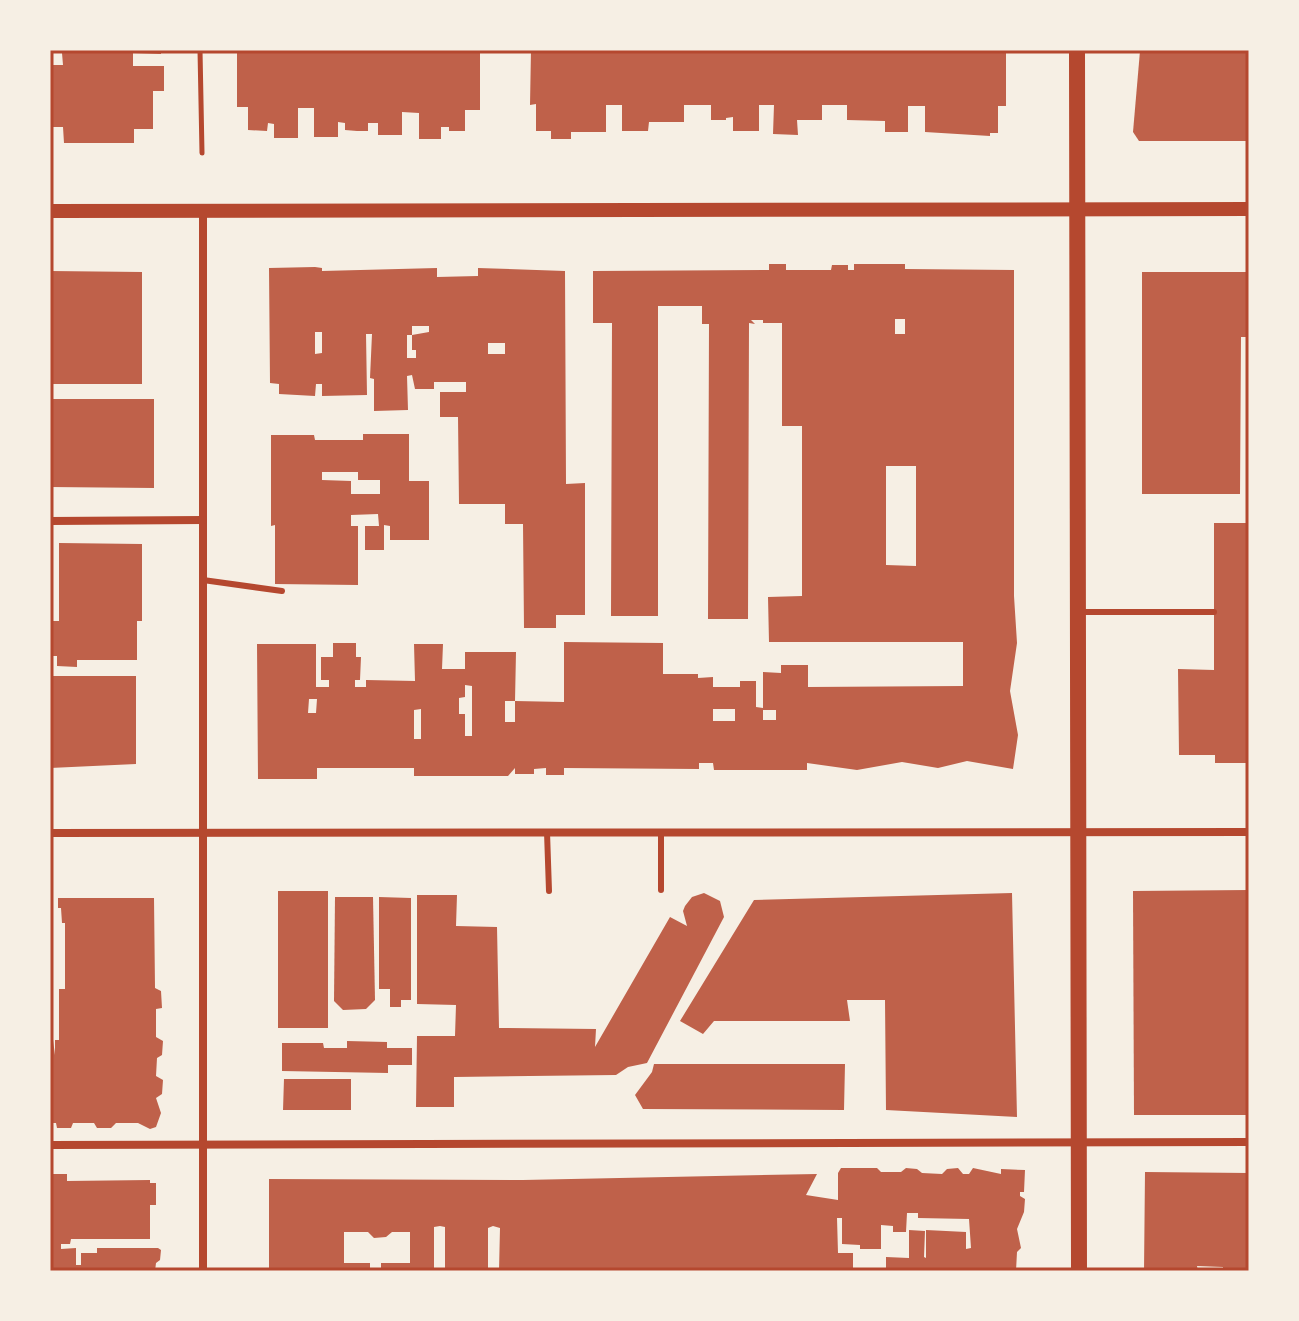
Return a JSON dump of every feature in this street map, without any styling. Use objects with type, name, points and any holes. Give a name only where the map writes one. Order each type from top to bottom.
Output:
[{"type":"main road","points":[[1077,50],[1079,1271]]},
{"type":"street","points":[[50,211],[1249,209]]},
{"type":"street","points":[[203,211],[203,1271]]},
{"type":"street","points":[[50,521],[203,520]]},
{"type":"street","points":[[50,833],[1249,832]]},
{"type":"street","points":[[50,1145],[1249,1142]]},
{"type":"lane","points":[[203,580],[282,591]]},
{"type":"lane","points":[[1078,612],[1214,612]]},
{"type":"lane","points":[[547,832],[549,891]]},
{"type":"lane","points":[[661,832],[661,890]]},
{"type":"path","points":[[200,50],[202,153]]},
{"type":"building","points":[[50,50],[161,50],[161,54],[133,53],[133,66],[164,66],[164,91],[153,91],[153,129],[134,129],[134,143],[64,143],[63,127],[50,127],[50,65],[63,65],[62,53],[50,53]]},
{"type":"building","points":[[237,50],[480,50],[480,110],[465,110],[465,131],[449,131],[449,127],[441,127],[441,139],[419,139],[419,113],[402,112],[402,135],[378,135],[378,123],[368,123],[368,131],[357,131],[345,130],[345,123],[338,122],[338,137],[314,137],[314,108],[298,108],[298,138],[274,138],[274,124],[268,123],[267,131],[248,130],[248,107],[237,107]]},
{"type":"building","points":[[531,50],[1006,50],[1006,106],[998,106],[998,133],[990,133],[990,136],[925,132],[925,106],[908,106],[908,132],[885,132],[885,121],[847,120],[847,105],[822,105],[822,120],[797,120],[798,135],[773,134],[774,105],[759,105],[759,131],[733,131],[733,117],[711,120],[711,105],[684,105],[684,122],[649,122],[648,131],[622,131],[622,105],[606,105],[606,132],[571,132],[571,139],[551,139],[551,131],[536,131],[536,104],[530,105]]},
{"type":"building","points":[[1249,50],[1249,141],[1139,141],[1133,132],[1140,51]]},
{"type":"building","points":[[769,264],[786,264],[786,270],[831,270],[832,265],[848,265],[848,270],[854,270],[854,264],[905,264],[905,269],[1014,270],[1014,596],[1017,643],[1010,691],[1018,735],[1013,769],[967,761],[938,768],[902,762],[857,770],[807,763],[807,770],[714,770],[713,763],[699,763],[699,769],[564,768],[564,775],[546,775],[546,768],[534,769],[534,774],[515,774],[515,768],[508,776],[414,776],[414,768],[317,768],[317,779],[258,779],[257,644],[316,644],[316,687],[329,687],[329,680],[321,680],[321,657],[333,657],[333,643],[356,643],[356,657],[361,657],[360,680],[355,680],[355,687],[366,687],[366,680],[415,681],[414,644],[443,644],[442,669],[465,669],[465,652],[516,652],[515,701],[564,702],[564,642],[663,643],[663,674],[713,677],[713,687],[740,687],[740,681],[756,681],[756,707],[763,708],[763,672],[781,673],[781,665],[808,665],[808,687],[963,686],[963,642],[769,642],[768,597],[802,596],[802,426],[782,426],[782,323],[751,320],[755,324],[749,323],[748,619],[708,619],[709,324],[702,324],[702,306],[658,306],[658,616],[611,616],[612,323],[593,323],[593,271],[769,270]],"holes":[[[895,319],[905,319],[905,334],[895,334]],[[886,466],[916,466],[916,566],[886,565]],[[465,685],[472,686],[472,736],[465,736],[465,714],[459,714],[459,698],[465,697]],[[309,699],[317,699],[316,713],[308,713]],[[505,701],[515,701],[515,722],[505,722]],[[421,709],[421,739],[414,739],[414,710]],[[713,709],[735,709],[735,721],[713,721]],[[763,710],[776,710],[776,720],[763,720]]]},
{"type":"building","points":[[315,267],[322,268],[322,271],[437,268],[437,277],[478,276],[478,268],[565,271],[566,484],[585,483],[585,615],[556,615],[556,628],[524,628],[523,524],[505,524],[505,504],[459,504],[458,417],[440,417],[440,392],[466,392],[466,382],[434,382],[434,389],[415,389],[412,375],[407,376],[408,410],[374,411],[374,379],[370,378],[372,334],[366,334],[367,395],[322,396],[322,384],[316,384],[315,396],[279,394],[279,384],[270,383],[269,268]],"holes":[[[412,326],[429,326],[429,332],[412,335]],[[315,332],[322,332],[322,353],[315,354]],[[407,335],[412,335],[412,350],[416,350],[416,358],[407,358]],[[488,343],[505,343],[505,354],[488,354]]]},
{"type":"building","points":[[50,271],[142,272],[142,384],[50,384]]},
{"type":"building","points":[[1142,272],[1249,272],[1249,337],[1241,337],[1240,494],[1142,494]]},
{"type":"building","points":[[50,399],[154,399],[154,488],[50,487]]},
{"type":"building","points":[[363,434],[409,434],[409,481],[429,481],[429,540],[390,540],[390,526],[384,525],[384,550],[365,550],[365,526],[379,526],[378,514],[351,515],[351,526],[358,526],[358,585],[275,584],[275,525],[271,526],[271,435],[314,435],[315,440],[363,440]],"holes":[[[322,472],[358,472],[358,480],[380,480],[380,494],[351,494],[351,481],[322,480]]]},
{"type":"building","points":[[1214,523],[1249,523],[1249,763],[1215,763],[1215,755],[1179,755],[1178,669],[1214,670]]},
{"type":"building","points":[[59,543],[142,544],[142,621],[137,621],[137,660],[77,660],[77,667],[57,666],[57,656],[50,656],[50,621],[59,621]]},
{"type":"building","points":[[50,676],[136,676],[136,764],[50,768]]},
{"type":"building","points":[[1249,890],[1249,1115],[1134,1115],[1133,891]]},
{"type":"building","points":[[278,891],[328,891],[328,1028],[278,1028]]},
{"type":"building","points":[[704,893],[720,901],[724,917],[647,1063],[628,1067],[616,1075],[454,1077],[454,1107],[416,1107],[417,1036],[455,1036],[456,1005],[417,1004],[417,895],[457,895],[456,926],[497,927],[499,1028],[596,1029],[595,1047],[670,917],[687,926],[683,911],[685,906],[692,897]]},
{"type":"building","points":[[1012,893],[1017,1117],[886,1110],[885,1000],[847,1000],[850,1021],[714,1021],[703,1034],[680,1021],[754,900]]},
{"type":"building","points":[[335,897],[373,897],[375,1000],[366,1009],[343,1010],[334,1001]]},
{"type":"building","points":[[379,897],[411,898],[411,1000],[401,1000],[401,1007],[390,1007],[390,989],[379,989]]},
{"type":"building","points":[[58,898],[154,898],[155,988],[161,991],[162,1008],[156,1009],[156,1037],[163,1041],[162,1055],[157,1058],[156,1076],[163,1080],[162,1094],[156,1098],[161,1113],[156,1127],[150,1129],[138,1123],[116,1123],[111,1128],[97,1128],[94,1123],[73,1123],[71,1128],[57,1128],[56,1123],[50,1123],[50,1040],[53,1040],[55,1055],[55,1040],[59,1040],[59,989],[65,989],[65,923],[62,923]]},
{"type":"building","points":[[347,1041],[387,1042],[387,1048],[412,1048],[412,1065],[388,1065],[388,1073],[282,1071],[282,1043],[323,1043],[324,1048],[347,1048]]},
{"type":"building","points":[[654,1064],[845,1064],[844,1110],[643,1109],[635,1095],[652,1072]]},
{"type":"building","points":[[284,1079],[351,1079],[351,1110],[283,1110]]},
{"type":"building","points":[[841,1168],[901,1172],[906,1168],[942,1174],[947,1169],[958,1168],[963,1174],[969,1174],[973,1168],[1001,1174],[1001,1169],[1025,1170],[1024,1192],[1020,1192],[1025,1199],[1017,1229],[1021,1248],[1017,1252],[1016,1271],[886,1271],[886,1257],[909,1258],[909,1230],[925,1231],[926,1258],[926,1230],[966,1232],[966,1249],[971,1248],[969,1219],[918,1218],[918,1213],[907,1213],[906,1232],[893,1232],[893,1226],[881,1225],[881,1249],[860,1249],[860,1245],[842,1244],[842,1218],[837,1218],[838,1253],[853,1253],[853,1271],[499,1271],[500,1228],[493,1226],[488,1228],[488,1271],[445,1271],[445,1227],[440,1226],[434,1227],[434,1271],[381,1271],[381,1263],[410,1263],[410,1232],[392,1232],[386,1237],[374,1238],[368,1232],[344,1232],[344,1263],[370,1263],[370,1271],[269,1271],[269,1179],[523,1180],[817,1174],[806,1195],[838,1200],[838,1173]]},
{"type":"building","points":[[1145,1172],[1249,1173],[1249,1271],[1223,1271],[1223,1267],[1197,1266],[1198,1271],[1144,1271]]},
{"type":"building","points":[[50,1174],[67,1174],[67,1181],[150,1180],[150,1183],[156,1183],[156,1205],[150,1205],[150,1239],[71,1239],[70,1244],[61,1244],[61,1249],[76,1248],[76,1265],[81,1265],[81,1253],[97,1253],[97,1248],[158,1248],[161,1250],[160,1260],[156,1263],[155,1271],[50,1271]]}]
